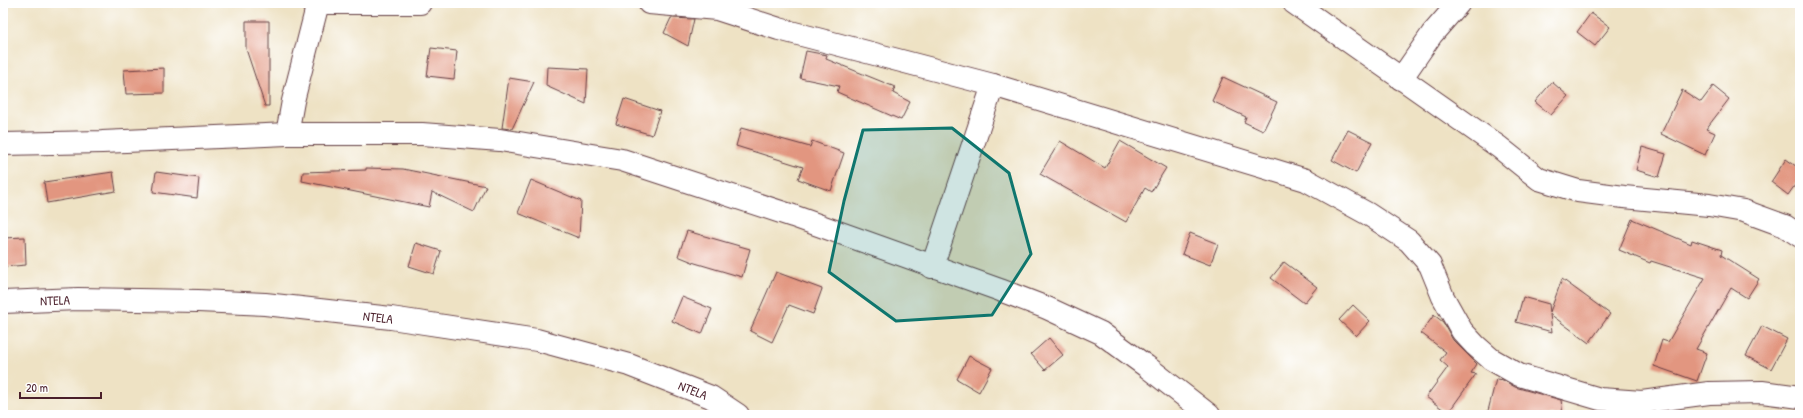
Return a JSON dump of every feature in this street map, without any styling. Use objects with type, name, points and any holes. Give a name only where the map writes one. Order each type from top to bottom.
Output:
[{"type":"street","points":[[312,3],[420,3]]},
{"type":"street","points":[[287,134],[293,101],[318,3]]},
{"type":"street","points":[[649,3],[717,9],[786,31],[993,85],[1306,180],[1368,214],[1409,240],[1430,265],[1444,297],[1462,331],[1491,359],[1519,375],[1602,407],[1709,393],[1762,392],[1800,397]]},
{"type":"street","points":[[1294,3],[1499,147],[1539,179],[1578,191],[1709,205],[1744,211],[1784,226],[1800,236]]},
{"type":"street","points":[[1402,79],[1432,34],[1459,3]]},
{"type":"street","points":[[932,267],[993,85]]},
{"type":"street","points":[[3,144],[102,142],[287,134],[422,134],[500,140],[622,160],[793,216],[1033,303],[1101,333],[1209,415]]},
{"type":"street","name":"NTELA","points":[[3,302],[78,299],[198,301],[265,304],[392,318],[537,340],[629,365],[711,397],[738,415]]},
{"type":"highlighted area","points":[[952,128],[1009,173],[1031,254],[992,315],[896,321],[829,272],[844,201],[863,130]]},
{"type":"building","points":[[1591,13],[1610,27],[1595,46],[1577,32]]},
{"type":"building","points":[[671,18],[694,19],[688,46],[664,33]]},
{"type":"building","points":[[246,21],[269,21],[269,106],[265,106],[246,49]]},
{"type":"building","points":[[431,48],[457,51],[454,79],[427,76]]},
{"type":"building","points":[[806,51],[827,55],[826,59],[895,87],[893,93],[910,102],[901,120],[837,92],[839,86],[800,78]]},
{"type":"building","points":[[547,67],[588,69],[586,104],[546,86]]},
{"type":"building","points":[[164,68],[164,93],[126,94],[124,70]]},
{"type":"building","points":[[1223,77],[1277,102],[1263,131],[1244,122],[1246,117],[1212,101]]},
{"type":"building","points":[[509,78],[534,82],[512,129],[502,128]]},
{"type":"building","points":[[1552,82],[1568,96],[1551,115],[1535,102]]},
{"type":"building","points":[[1713,86],[1729,99],[1706,129],[1715,133],[1705,155],[1661,134],[1682,90],[1701,102]]},
{"type":"building","points":[[624,99],[660,111],[652,135],[616,124]]},
{"type":"building","points":[[741,128],[810,147],[812,141],[844,153],[831,191],[798,179],[803,167],[736,146]]},
{"type":"building","points":[[1348,130],[1372,142],[1356,173],[1332,160]]},
{"type":"building","points":[[1060,141],[1105,168],[1120,141],[1166,168],[1151,192],[1145,188],[1126,222],[1040,174]]},
{"type":"building","points":[[1642,147],[1666,154],[1659,177],[1636,170]]},
{"type":"building","points":[[1786,159],[1800,169],[1800,178],[1788,195],[1771,182]]},
{"type":"building","points":[[366,168],[403,169],[486,186],[474,212],[432,192],[429,207],[302,181],[303,172],[366,170]]},
{"type":"building","points":[[113,172],[116,191],[47,203],[44,182]]},
{"type":"building","points":[[156,172],[199,178],[197,198],[153,192]]},
{"type":"building","points":[[531,180],[581,201],[579,238],[518,213]]},
{"type":"building","points":[[1632,219],[1691,244],[1692,240],[1722,250],[1721,255],[1759,279],[1747,298],[1731,288],[1696,349],[1707,353],[1697,381],[1654,366],[1662,340],[1668,342],[1705,278],[1651,261],[1650,263],[1619,250]]},
{"type":"building","points":[[687,231],[750,249],[742,277],[695,263],[678,256]]},
{"type":"building","points":[[1190,233],[1218,244],[1210,265],[1182,254]]},
{"type":"building","points":[[25,237],[26,265],[3,267],[3,238]]},
{"type":"building","points":[[416,243],[441,251],[434,274],[409,266]]},
{"type":"building","points":[[1284,262],[1317,287],[1304,303],[1271,278]]},
{"type":"building","points":[[776,272],[822,289],[813,314],[789,305],[772,342],[750,331]]},
{"type":"building","points":[[1562,279],[1610,314],[1589,343],[1550,314],[1552,332],[1516,322],[1523,297],[1549,304],[1550,312]]},
{"type":"building","points":[[682,297],[712,309],[702,334],[672,321]]},
{"type":"building","points":[[1353,305],[1370,321],[1356,336],[1339,320]]},
{"type":"building","points":[[1434,315],[1443,322],[1453,340],[1477,364],[1471,373],[1476,374],[1448,413],[1426,397],[1448,367],[1440,360],[1446,352],[1421,333]]},
{"type":"building","points":[[1762,326],[1787,339],[1771,369],[1746,356]]},
{"type":"building","points":[[1049,338],[1063,355],[1045,370],[1031,354]]},
{"type":"building","points":[[969,356],[992,368],[979,392],[957,379]]},
{"type":"building","points":[[1496,379],[1503,380],[1515,387],[1561,400],[1563,415],[1487,415]]}]
